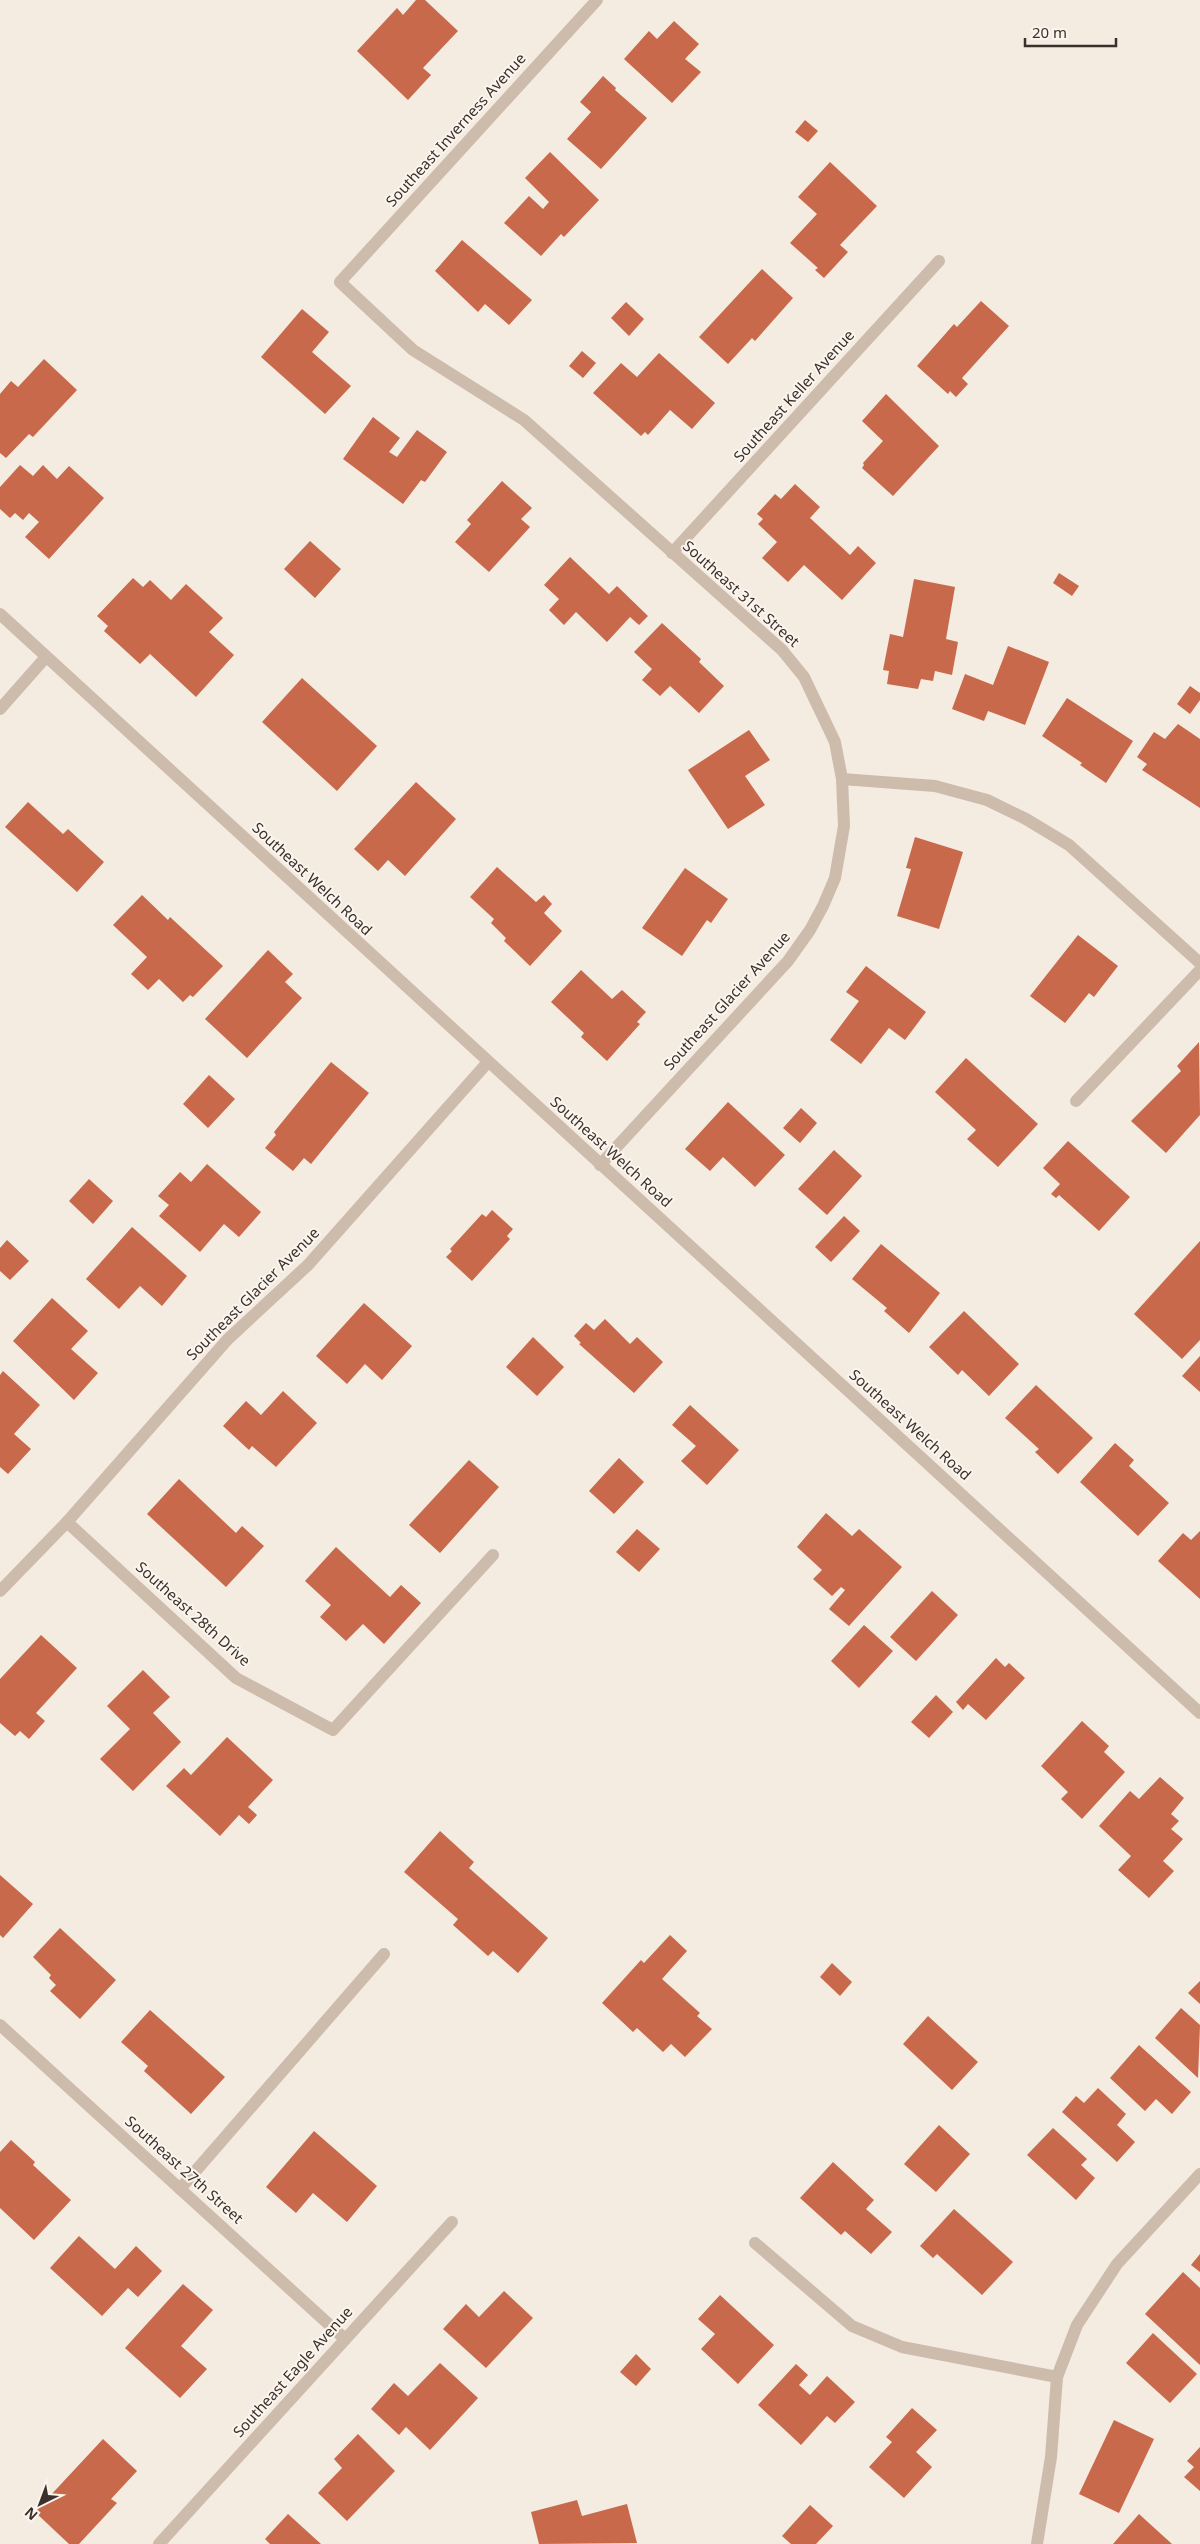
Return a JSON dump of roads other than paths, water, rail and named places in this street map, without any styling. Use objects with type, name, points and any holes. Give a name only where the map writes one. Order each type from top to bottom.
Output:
[{"type":"street","name":"Southeast Inverness Avenue","points":[[340,282],[597,0]]},
{"type":"street","name":"Southeast Keller Avenue","points":[[672,553],[939,261]]},
{"type":"street","name":"Southeast 31st Street","points":[[340,282],[413,350],[524,420],[782,650],[804,677],[834,742],[842,779]]},
{"type":"street","name":"Southeast Welch Road","points":[[0,614],[1200,1713]]},
{"type":"street","points":[[0,709],[46,657]]},
{"type":"street","points":[[842,779],[935,786],[987,800],[1026,819],[1069,845],[1200,963]]},
{"type":"street","name":"Southeast Glacier Avenue","points":[[600,1165],[788,960],[810,930],[823,906],[834,878],[844,826],[842,779]]},
{"type":"street","points":[[1076,1101],[1200,970]]},
{"type":"street","name":"Southeast Glacier Avenue","points":[[0,1591],[67,1522],[228,1339],[308,1265],[488,1062]]},
{"type":"street","name":"Southeast 28th Drive","points":[[67,1522],[236,1678],[333,1730],[493,1555]]},
{"type":"street","points":[[180,2189],[384,1954]]},
{"type":"street","name":"Southeast 27th Street","points":[[0,2026],[345,2339]]},
{"type":"street","points":[[1037,2544],[1051,2457],[1058,2377],[1077,2325],[1117,2264],[1200,2174]]},
{"type":"street","name":"Southeast Eagle Avenue","points":[[159,2544],[452,2222]]},
{"type":"street","points":[[756,2243],[852,2326],[902,2347],[1058,2377]]}]
